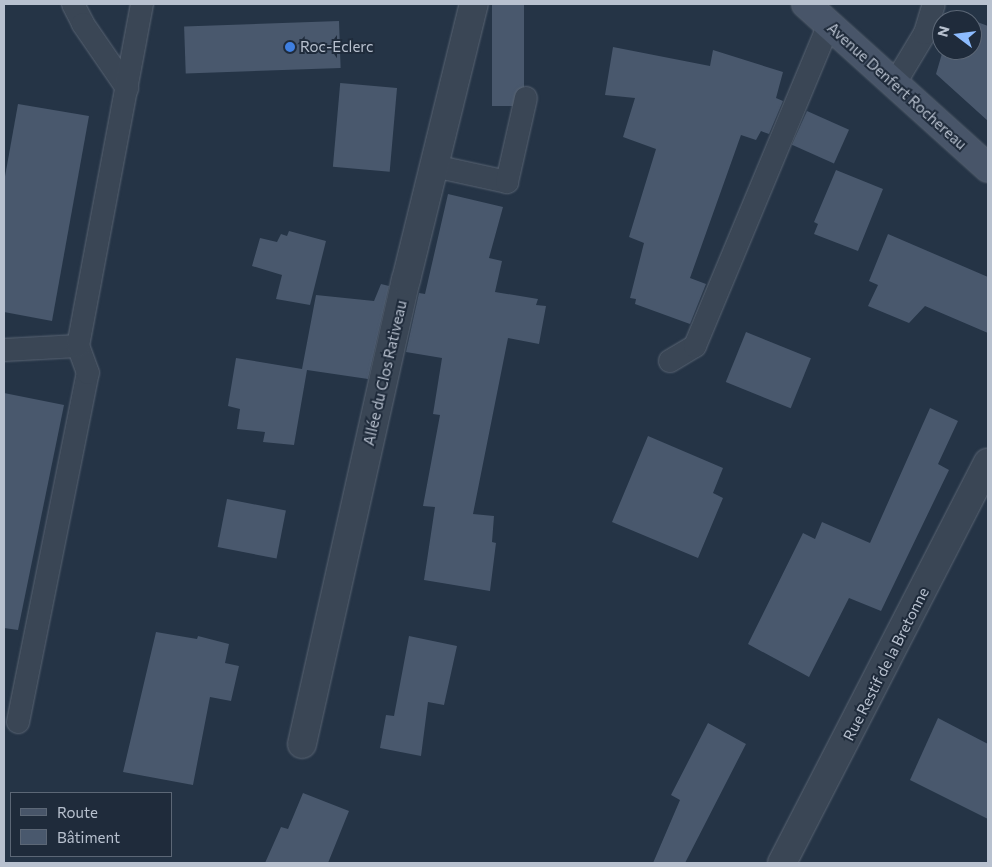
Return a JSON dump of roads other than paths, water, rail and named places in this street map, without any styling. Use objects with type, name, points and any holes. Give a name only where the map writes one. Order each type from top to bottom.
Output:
[{"type":"street","name":"Allée du Clos Rativeau","points":[[302,744],[434,166],[474,4]]},
{"type":"street","name":"Avenue Denfert Rochereau","points":[[806,4],[988,168]]},
{"type":"street","name":"Rue Restif de la Bretonne","points":[[782,863],[988,463]]},
{"type":"lane","points":[[73,4],[83,24],[127,88]]},
{"type":"lane","points":[[18,722],[88,373],[78,346],[142,4]]},
{"type":"lane","points":[[895,83],[925,33],[934,4]]},
{"type":"lane","points":[[670,361],[695,346],[829,24]]},
{"type":"lane","points":[[434,166],[507,182],[526,98]]},
{"type":"lane","points":[[4,350],[78,346]]},
{"type":"place","name":"Roc-Eclerc","points":[[290,47]]}]
